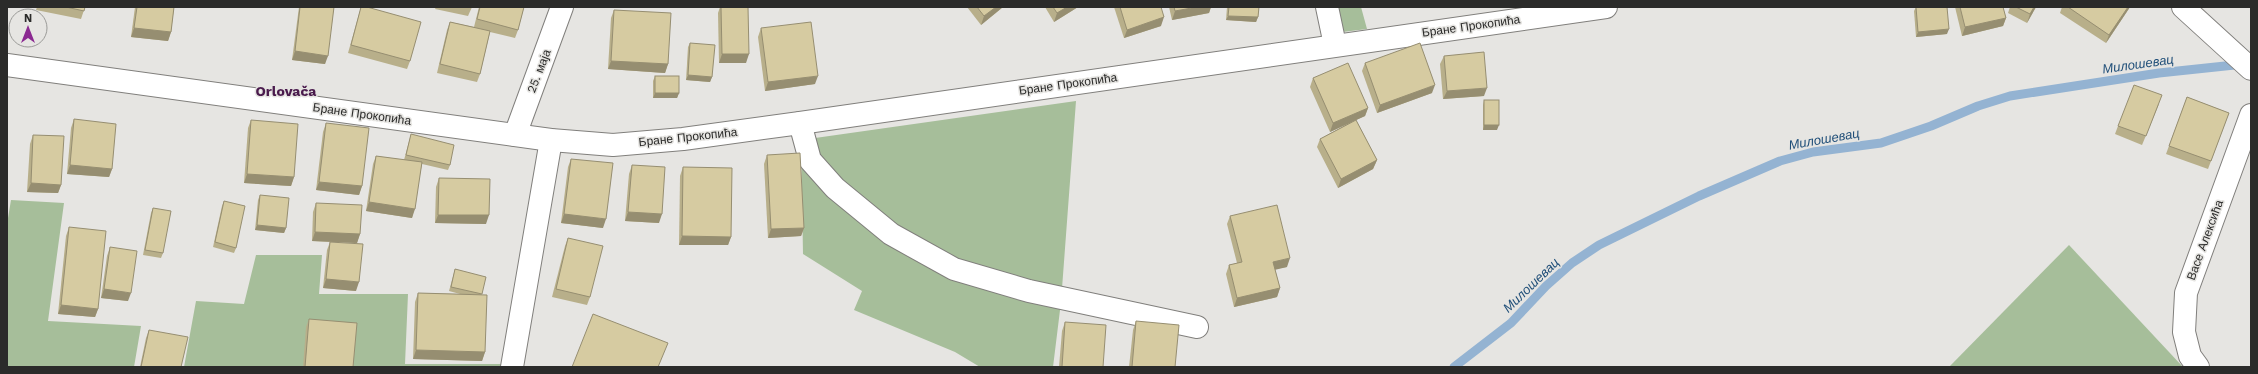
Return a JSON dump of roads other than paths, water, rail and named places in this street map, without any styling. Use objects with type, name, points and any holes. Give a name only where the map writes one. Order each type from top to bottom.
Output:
[{"type":"street","name":"25. маја","points":[[514,135],[562,7]]},
{"type":"street","points":[[1327,7],[1335,45]]},
{"type":"street","name":"Бране Прокопића","points":[[7,66],[551,140],[613,144],[683,139],[800,123],[1606,7]]},
{"type":"street","points":[[2190,13],[2251,68]]},
{"type":"street","name":"Васе Алексића","points":[[2198,367],[2190,356],[2184,332],[2186,293],[2251,115]]},
{"type":"street","points":[[800,123],[810,160],[835,188],[891,234],[954,269],[1029,291],[1197,327]]},
{"type":"street","points":[[512,367],[551,140]]},
{"type":"waterway","name":"Милошевац","points":[[1454,367],[1511,323],[1546,286],[1572,263],[1599,245],[1699,196],[1780,161],[1813,152],[1881,143],[1931,126],[1978,106],[2010,96],[2159,73],[2244,64]]},
{"type":"district","name":"Orlovača","points":[[286,91]]}]
